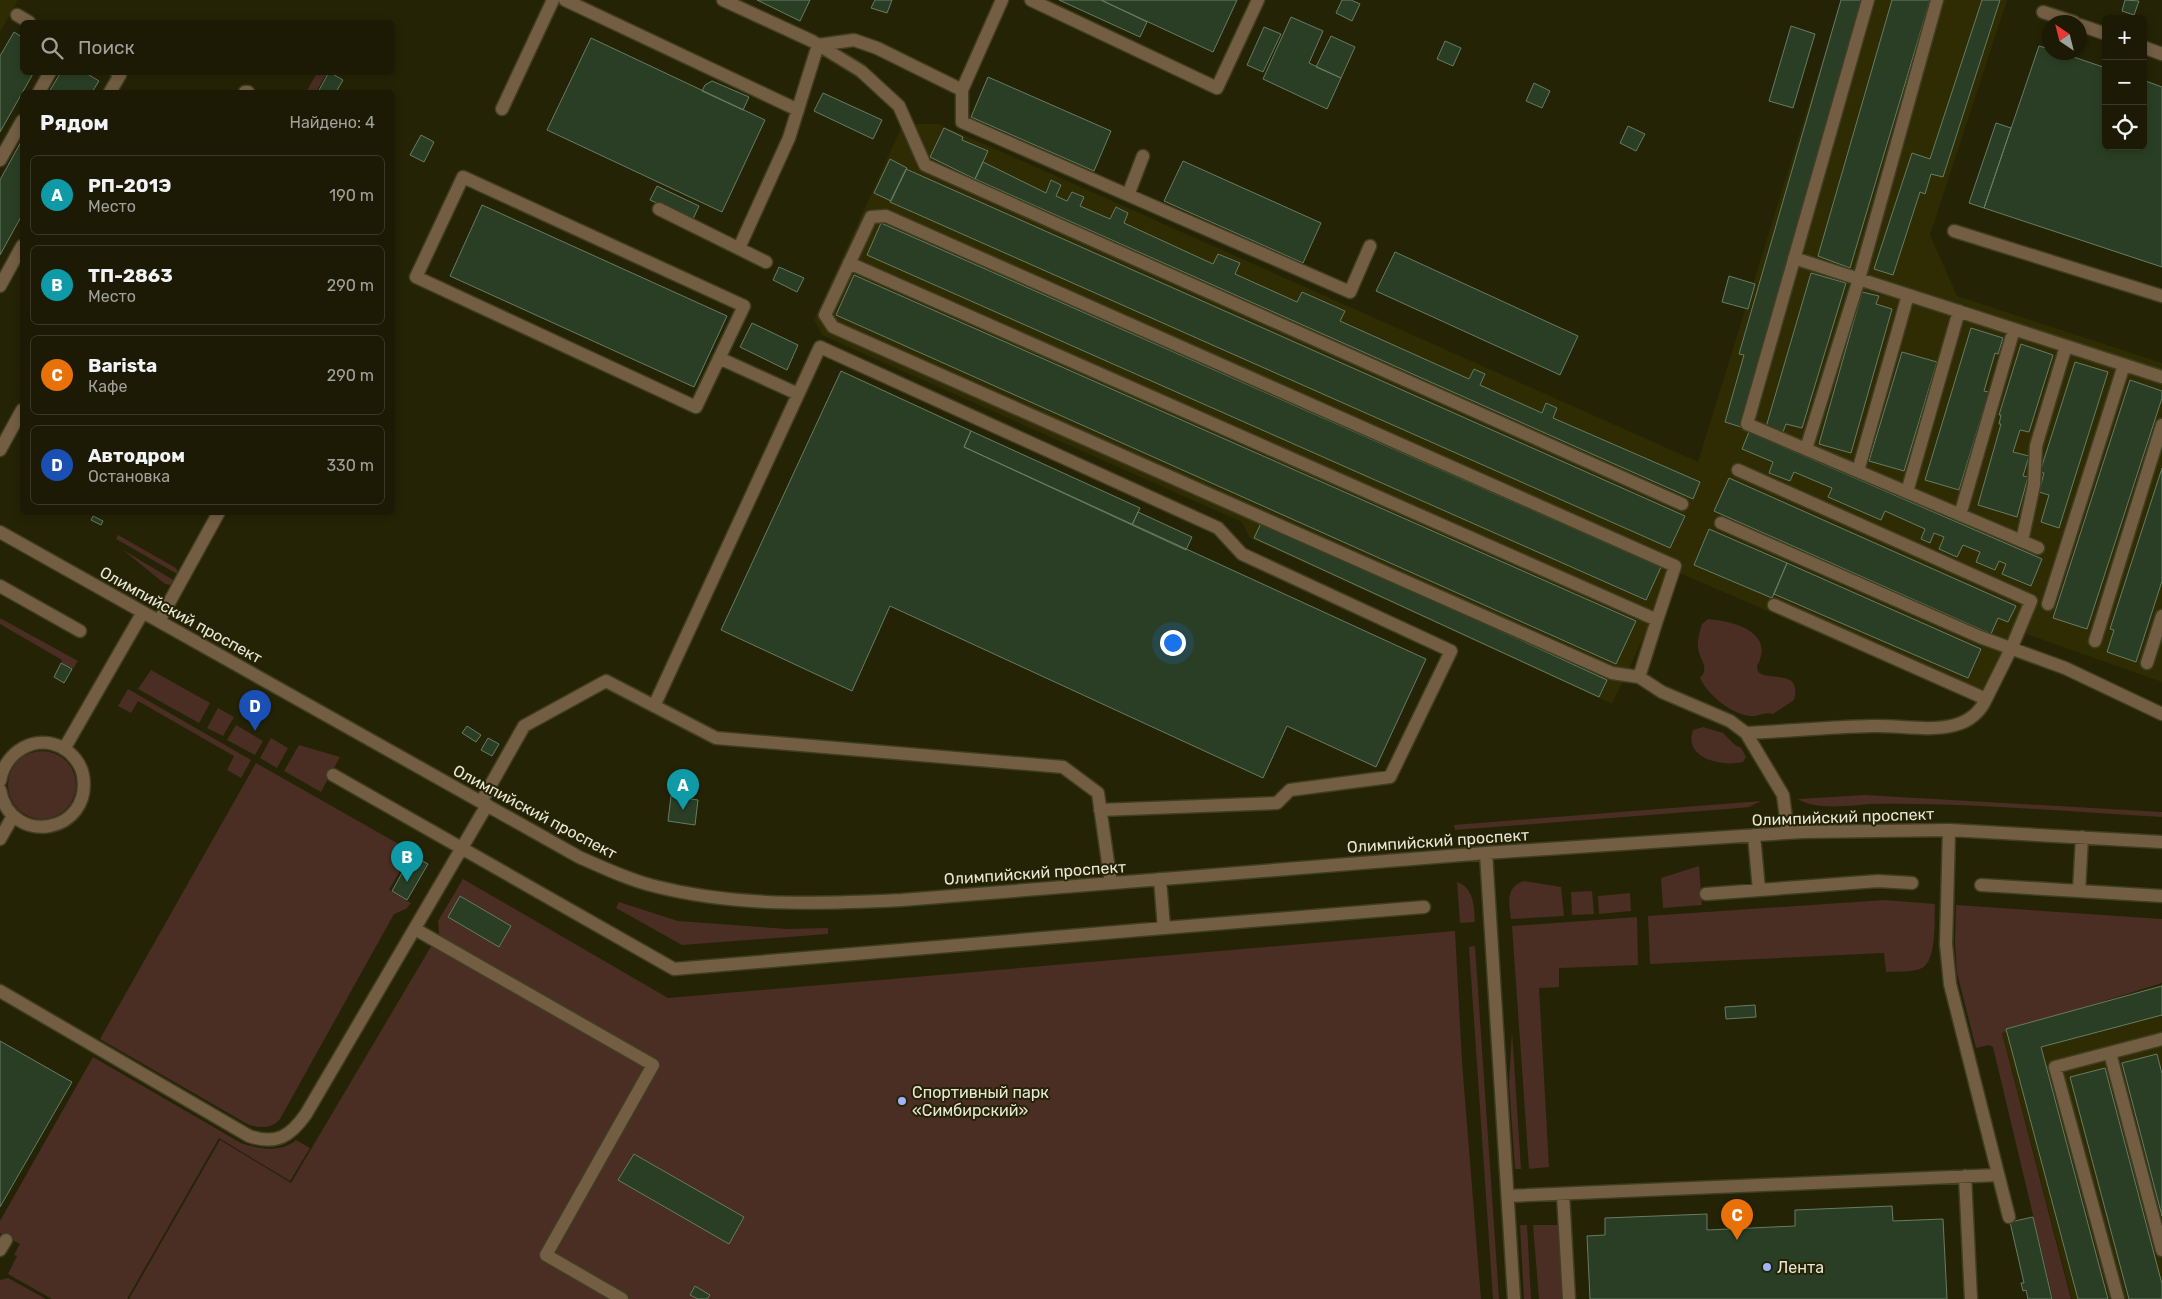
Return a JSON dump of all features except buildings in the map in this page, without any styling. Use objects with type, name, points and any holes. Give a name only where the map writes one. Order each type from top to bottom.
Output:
[{"type":"street","points":[[502,109],[553,0]]},
{"type":"street","points":[[565,0],[798,110]]},
{"type":"street","points":[[723,0],[818,45],[861,71],[899,106],[925,165],[1682,504]]},
{"type":"street","points":[[1002,0],[962,90],[962,122],[1350,292],[1370,246]]},
{"type":"street","points":[[1031,0],[1217,88],[1258,0]]},
{"type":"street","points":[[1868,0],[1747,424],[2038,548]]},
{"type":"street","points":[[1806,449],[1859,279],[1937,0]]},
{"type":"street","points":[[2043,12],[2052,15]]},
{"type":"street","points":[[16,15],[25,20]]},
{"type":"street","points":[[2087,27],[2102,32]]},
{"type":"street","points":[[818,45],[854,40],[877,48],[962,90]]},
{"type":"street","points":[[739,248],[789,138],[818,45]]},
{"type":"street","points":[[2147,48],[2162,54]]},
{"type":"street","points":[[40,90],[48,75]]},
{"type":"street","points":[[111,90],[120,75]]},
{"type":"street","points":[[0,160],[20,125]]},
{"type":"street","points":[[1128,194],[1143,156]]},
{"type":"street","points":[[463,177],[744,306],[719,358],[696,407],[416,277],[463,177]]},
{"type":"street","points":[[659,209],[766,262]]},
{"type":"street","points":[[1639,677],[1675,566],[886,216],[871,217],[825,315],[833,327],[1612,674],[1639,677],[1662,692],[1730,721],[1746,733],[1783,795],[1788,833]]},
{"type":"street","points":[[1954,231],[2162,296]]},
{"type":"street","points":[[0,286],[20,250]]},
{"type":"street","points":[[1794,258],[2162,378]]},
{"type":"street","points":[[849,263],[1657,620]]},
{"type":"street","points":[[1858,471],[1908,295]]},
{"type":"street","points":[[1908,492],[1959,311]]},
{"type":"street","points":[[1960,515],[2014,330]]},
{"type":"street","points":[[2022,541],[2034,485],[2036,446],[2066,346]]},
{"type":"street","points":[[654,706],[820,347],[1218,528],[1242,554],[1451,651],[1390,777],[1290,790],[1277,803],[1100,810]]},
{"type":"street","points":[[719,358],[798,394]]},
{"type":"street","points":[[2048,604],[2124,365]]},
{"type":"street","points":[[0,450],[20,414]]},
{"type":"street","points":[[2095,641],[2162,425]]},
{"type":"street","points":[[1738,470],[2031,600],[2011,649],[1986,699],[1981,708],[1971,718],[1957,724],[1937,728],[1872,726],[1746,733]]},
{"type":"street","points":[[159,621],[217,515]]},
{"type":"street","points":[[1721,523],[2011,649],[2065,668],[2162,714]]},
{"type":"street","name":"Олимпийский проспект","points":[[0,532],[579,857],[611,872],[652,886],[695,896],[768,903],[818,904],[1486,853],[1788,833],[1949,830],[2162,842]]},
{"type":"street","points":[[0,586],[80,631]]},
{"type":"street","points":[[1774,605],[1986,699]]},
{"type":"street","points":[[64,749],[143,612]]},
{"type":"street","points":[[2147,663],[2162,616]]},
{"type":"street","points":[[0,991],[248,1136],[261,1140],[275,1140],[296,1128],[306,1114],[462,848],[524,726],[606,681],[716,738],[1063,768],[1098,793],[1111,883]]},
{"type":"street","points":[[0,781],[3,763],[16,751],[37,743],[51,744],[64,749],[75,758],[82,770],[84,785],[82,798],[75,811],[64,821],[51,826],[41,827],[22,822],[14,816],[4,803],[0,790]]},
{"type":"street","points":[[333,776],[674,969],[1424,907]]},
{"type":"street","points":[[0,840],[14,816]]},
{"type":"street","points":[[1949,830],[1947,964],[1950,984],[2009,1217]]},
{"type":"street","points":[[1754,835],[1759,890]]},
{"type":"street","points":[[2079,891],[2082,837]]},
{"type":"street","points":[[1486,853],[1514,1299]]},
{"type":"street","points":[[1160,879],[1164,928]]},
{"type":"street","points":[[1706,894],[1878,881],[1912,883]]},
{"type":"street","points":[[1981,885],[2162,896]]},
{"type":"street","points":[[415,928],[653,1065],[546,1255],[622,1299]]},
{"type":"street","points":[[2118,1299],[2055,1067],[2162,1041]]},
{"type":"street","points":[[2110,1053],[2162,1250]]},
{"type":"street","points":[[1508,1196],[1998,1175]]},
{"type":"street","points":[[1965,1176],[1971,1299]]},
{"type":"street","points":[[1563,1194],[1569,1299]]},
{"type":"shaded area","points":[[0,0],[18,0],[0,32]]},
{"type":"shaded area","points":[[1841,0],[2007,0],[1930,235],[1957,296],[2162,363],[2162,682],[2026,634],[1988,706],[1675,571],[1612,704],[1250,538],[1242,522],[822,335],[814,320],[903,124],[939,124],[1698,462]]},
{"type":"shaded area","points":[[316,75],[326,75],[317,90],[307,90]]},
{"type":"shaded area","points":[[118,535],[176,568],[179,575],[116,539]]},
{"type":"shaded area","points":[[123,550],[175,581],[171,585],[165,584]]},
{"type":"shaded area","points":[[0,618],[78,661],[73,669],[62,663],[62,660],[0,624]]},
{"type":"shaded area","points":[[1708,619],[1729,622],[1740,626],[1756,637],[1761,645],[1761,654],[1757,666],[1758,672],[1790,680],[1794,684],[1794,700],[1773,714],[1767,713],[1750,716],[1735,712],[1714,697],[1700,678],[1704,671],[1704,664],[1699,653],[1698,639],[1702,624]]},
{"type":"shaded area","points":[[151,670],[210,703],[199,723],[138,689]]},
{"type":"shaded area","points":[[128,689],[251,760],[241,778],[227,770],[234,756],[138,701],[131,713],[118,706]]},
{"type":"shaded area","points":[[218,708],[234,717],[223,736],[207,728]]},
{"type":"shaded area","points":[[236,725],[263,741],[255,755],[227,740]]},
{"type":"shaded area","points":[[1703,727],[1723,733],[1735,745],[1741,748],[1746,757],[1743,762],[1715,762],[1699,754],[1691,740],[1693,730]]},
{"type":"shaded area","points":[[271,738],[288,748],[277,768],[260,758]]},
{"type":"shaded area","points":[[299,745],[340,757],[321,792],[284,771]]},
{"type":"shaded area","points":[[42,751],[55,754],[66,761],[73,772],[76,785],[73,798],[66,809],[55,816],[42,819],[29,816],[18,809],[11,798],[8,785],[11,772],[18,761],[29,754]]},
{"type":"shaded area","points":[[256,763],[411,851],[389,890],[411,903],[406,909],[394,914],[280,1119],[273,1125],[262,1127],[249,1125],[100,1039]]},
{"type":"shaded area","points":[[1865,795],[2162,812],[2162,817],[1944,804],[1824,806],[1805,803],[1798,799]]},
{"type":"shaded area","points":[[1761,801],[1749,807],[1740,808],[1455,830],[1454,825]]},
{"type":"shaded area","points":[[1699,866],[1702,905],[1663,908],[1661,878]]},
{"type":"shaded area","name":"Спортивный парк «Симбирский»","points":[[463,879],[668,998],[1455,931],[1462,1062],[1481,1299],[129,1299],[220,1140],[291,1183],[439,933],[438,921]]},
{"type":"shaded area","points":[[1524,881],[1561,887],[1564,916],[1511,919],[1509,902],[1511,891]]},
{"type":"shaded area","points":[[1457,882],[1463,885],[1470,893],[1475,922],[1460,923]]},
{"type":"shaded area","points":[[1592,891],[1594,914],[1572,915],[1571,892]]},
{"type":"shaded area","points":[[1630,893],[1631,911],[1599,914],[1598,896]]},
{"type":"shaded area","points":[[1885,900],[1935,904],[1932,949],[1927,964],[1922,968],[1909,971],[1886,972],[1884,953],[1650,964],[1648,916]]},
{"type":"shaded area","points":[[619,902],[678,921],[787,929],[828,928],[828,934],[682,945],[616,908]]},
{"type":"shaded area","points":[[1956,905],[2162,919],[2162,983],[2002,1033],[2071,1299],[2053,1299],[1993,1047],[1989,1045],[1976,1048],[1957,973],[1955,942]]},
{"type":"shaded area","points":[[1637,917],[1638,965],[1559,968],[1559,987],[1539,988],[1549,1167],[1529,1169],[1512,926]]},
{"type":"shaded area","points":[[1475,946],[1499,1299],[1493,1299],[1469,947]]},
{"type":"shaded area","points":[[2162,984],[2162,1299],[2072,1299],[2002,1032]]},
{"type":"shaded area","points":[[1512,1032],[1521,1169],[1515,1169],[1509,1083]]},
{"type":"shaded area","points":[[93,1057],[241,1143],[269,1149],[283,1147],[296,1140],[310,1148],[290,1181],[219,1138],[127,1299],[52,1299],[8,1274],[17,1256],[14,1255],[20,1244],[0,1233],[0,1221]]},
{"type":"shaded area","points":[[1520,1225],[1527,1225],[1531,1299],[1524,1299]]},
{"type":"shaded area","points":[[1533,1225],[1558,1225],[1562,1299],[1539,1299]]},
{"type":"shaded area","points":[[8,1278],[46,1299],[0,1299],[0,1280]]},
{"type":"place","name":"Автодром","points":[[255,731]]},
{"type":"place","name":"РП-201Э","points":[[683,810]]},
{"type":"place","name":"ТП-2863","points":[[407,882]]},
{"type":"place","name":"Спортивный парк «Симбирский»","points":[[902,1101]]},
{"type":"place","name":"Barista","points":[[1737,1240]]},
{"type":"place","name":"Лента","points":[[1767,1267]]}]
